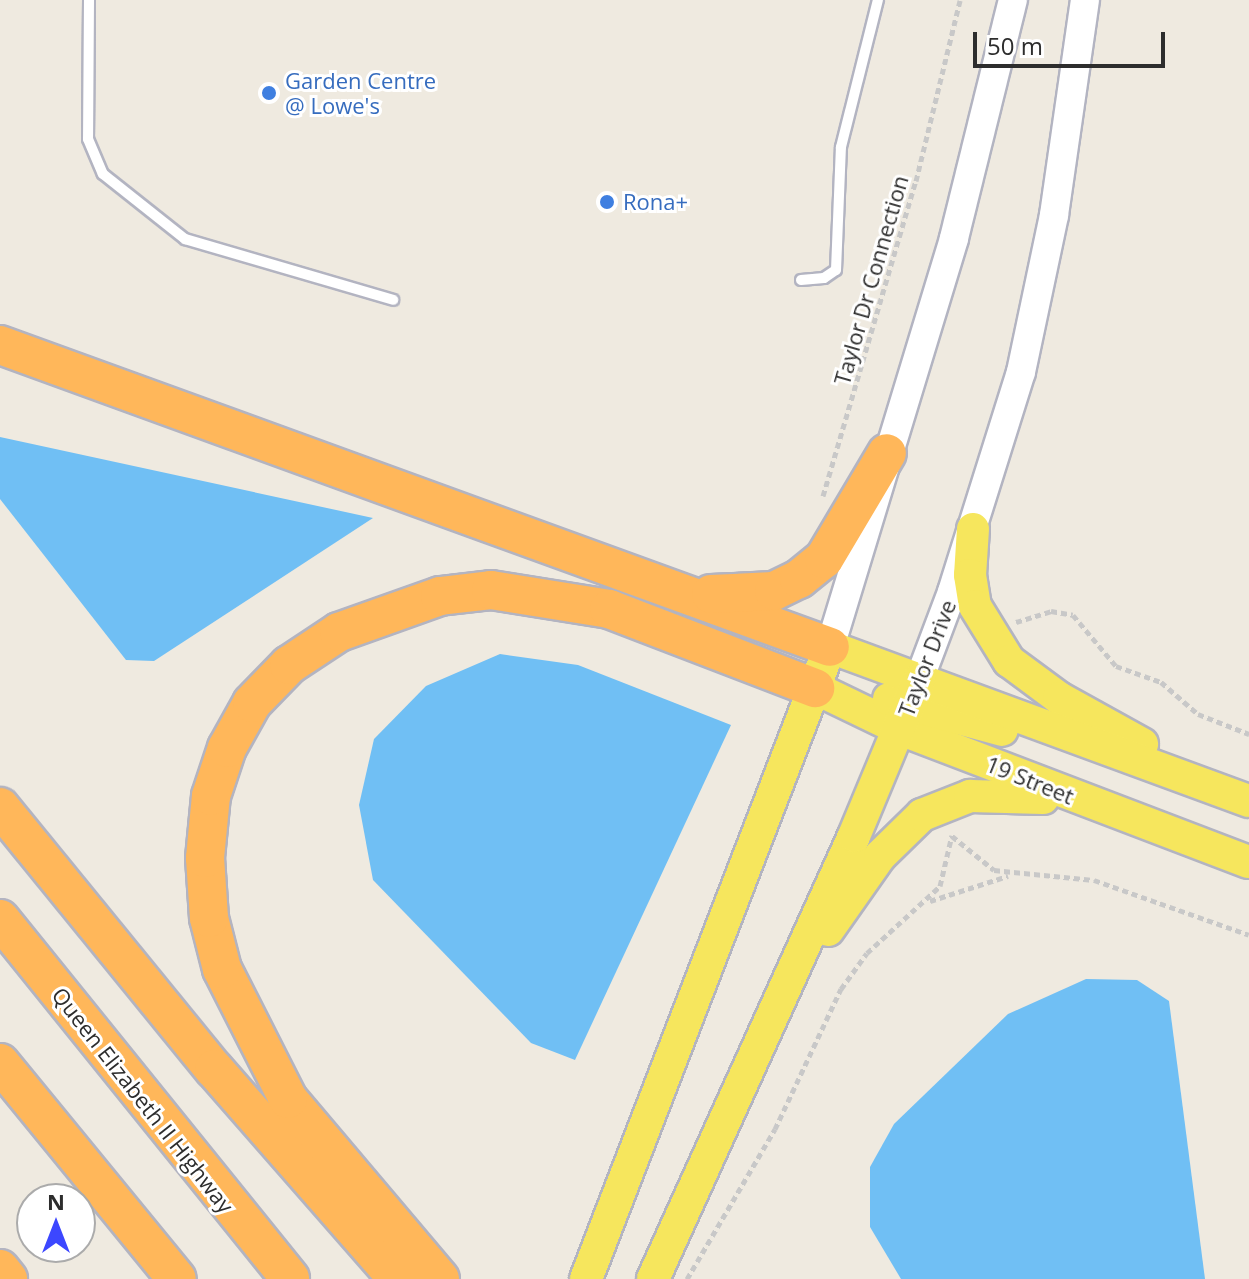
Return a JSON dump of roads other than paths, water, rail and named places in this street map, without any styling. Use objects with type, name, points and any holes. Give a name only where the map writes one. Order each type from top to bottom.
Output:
[{"type":"highway","points":[[0,345],[830,647]]},
{"type":"highway","points":[[684,593],[749,595],[799,579],[824,559],[887,453]]},
{"type":"highway","points":[[440,1279],[288,1099],[222,969],[209,918],[206,873],[211,796],[227,748],[252,703],[289,665],[339,632],[440,596],[491,590],[609,609],[815,688]]},
{"type":"highway","points":[[0,807],[214,1069],[398,1279]]},
{"type":"highway","name":"Queen Elizabeth II Highway","points":[[0,919],[290,1279]]},
{"type":"highway","points":[[0,1063],[177,1279]]},
{"type":"highway","points":[[0,1269],[8,1279]]},
{"type":"main road","points":[[586,1279],[830,647],[954,238],[1013,0]]},
{"type":"main road","name":"Taylor Drive","points":[[653,1279],[909,704],[973,529],[1040,292],[1085,0]]},
{"type":"main road","points":[[973,529],[970,575],[975,606],[1009,661],[1059,698],[1241,799]]},
{"type":"main road","name":"19 Street","points":[[830,647],[909,704],[1086,803],[1249,862]]},
{"type":"main road","name":"19 Street","points":[[815,688],[909,704],[1241,799]]},
{"type":"main road","points":[[765,1031],[880,856],[922,815],[970,796],[1000,793],[1086,803]]},
{"type":"lane","points":[[89,0],[88,139],[103,174],[185,239],[393,300]]},
{"type":"lane","points":[[801,280],[824,278],[836,270],[841,147],[878,0]]},
{"type":"water","points":[[0,437],[373,518],[154,661],[126,660],[0,499]]},
{"type":"water","points":[[500,654],[578,665],[731,725],[575,1060],[531,1043],[373,880],[359,805],[374,739],[426,686]]},
{"type":"water","points":[[1086,979],[1137,980],[1169,1001],[1205,1279],[901,1279],[870,1227],[870,1167],[894,1124],[1008,1014]]},
{"type":"place","name":"Garden Centre @ Lowe's","points":[[269,93]]},
{"type":"place","name":"Rona+","points":[[607,202]]}]
